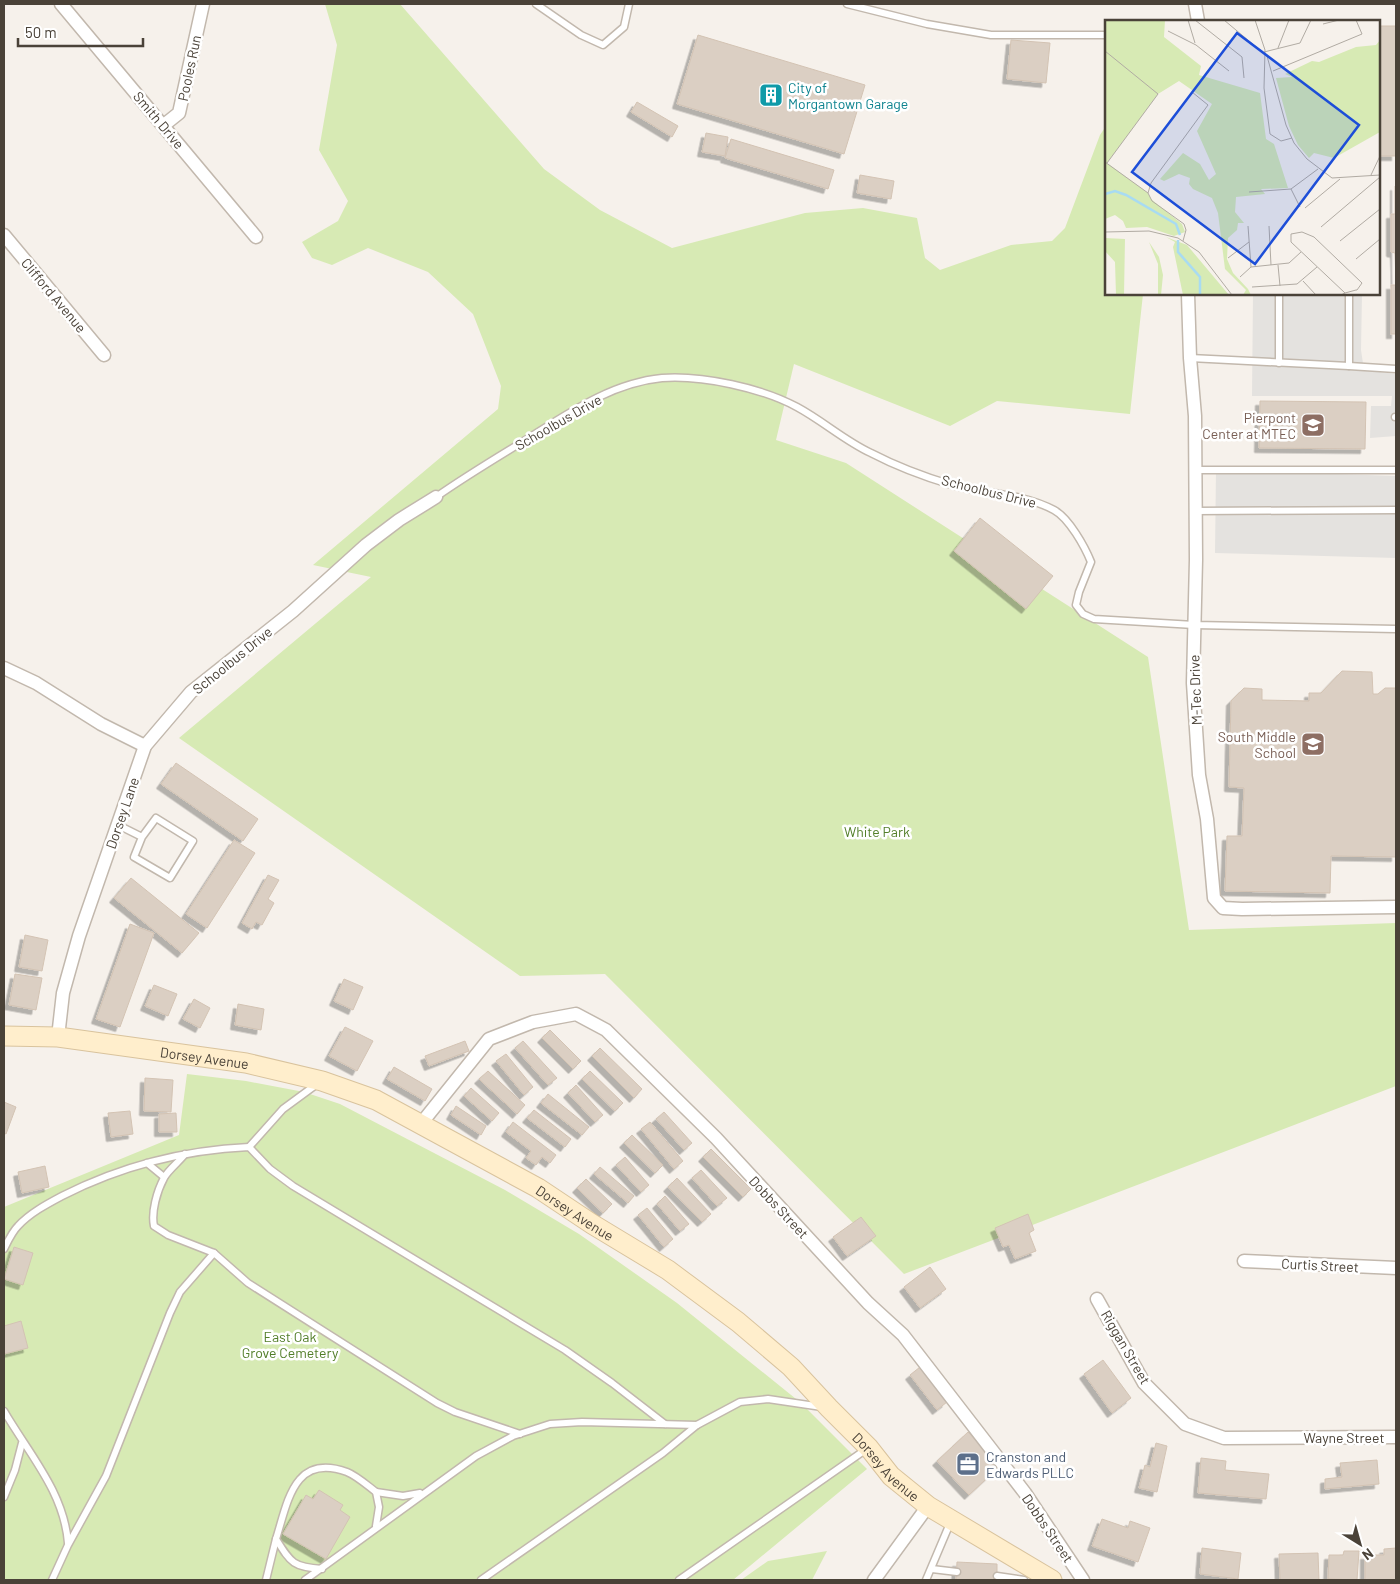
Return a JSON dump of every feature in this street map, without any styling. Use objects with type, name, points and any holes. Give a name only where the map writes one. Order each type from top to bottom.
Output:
[{"type":"street","name":"Smith Drive","points":[[61,4],[256,237]]},
{"type":"street","name":"Pooles Run","points":[[164,125],[180,112],[203,4]]},
{"type":"street","points":[[1195,4],[1198,20]]},
{"type":"street","name":"Clifford Avenue","points":[[4,235],[104,355]]},
{"type":"street","name":"M-Tec Drive","points":[[1188,295],[1190,358],[1195,416],[1193,684],[1199,766],[1207,819],[1214,898],[1223,908],[1242,910],[1396,907]]},
{"type":"street","name":"Schoolbus Drive","points":[[145,746],[191,692],[292,611],[366,545],[399,520],[436,497]]},
{"type":"street","points":[[4,668],[36,683],[101,724],[145,746]]},
{"type":"street","name":"Dorsey Lane","points":[[58,1037],[63,993],[79,936],[145,746]]},
{"type":"street","name":"Dobbs Street","points":[[420,1125],[489,1039],[533,1022],[576,1014],[606,1030],[716,1138],[868,1303],[903,1335],[1025,1494],[1083,1580]]},
{"type":"street","name":"Dorsey Avenue","points":[[4,1036],[58,1037],[246,1062],[322,1081],[376,1100],[538,1188],[592,1224],[668,1270],[738,1322],[791,1367],[869,1448],[891,1476],[928,1506],[952,1520],[1031,1575],[1052,1580]]},
{"type":"street","name":"Curtis Street","points":[[1244,1261],[1396,1268]]},
{"type":"street","name":"Riggan Street","points":[[1097,1298],[1144,1383],[1185,1424],[1224,1438],[1292,1438]]},
{"type":"street","name":"Wayne Street","points":[[1292,1438],[1396,1437]]},
{"type":"street","points":[[874,1580],[928,1506]]},
{"type":"lane","points":[[536,4],[581,35],[603,45],[624,27],[629,4]]},
{"type":"lane","points":[[847,4],[927,24],[991,35],[1105,35]]},
{"type":"lane","points":[[1278,295],[1279,363]]},
{"type":"lane","points":[[1349,295],[1349,366]]},
{"type":"lane","points":[[1190,358],[1396,368]]},
{"type":"lane","name":"Schoolbus Drive","points":[[436,497],[576,408],[630,384],[663,378],[703,380],[756,391],[797,407],[836,434],[871,454],[953,485],[1036,502],[1057,512],[1078,537],[1086,549],[1091,562],[1076,605],[1083,614],[1094,619],[1194,625]]},
{"type":"lane","points":[[1195,470],[1396,470]]},
{"type":"lane","points":[[1195,511],[1396,510]]},
{"type":"lane","points":[[1194,625],[1396,629]]},
{"type":"lane","points":[[156,818],[193,840],[170,878],[134,856],[142,837],[156,818]]},
{"type":"lane","points":[[118,826],[142,837]]},
{"type":"lane","points":[[4,1248],[18,1226],[44,1206],[110,1174],[205,1149],[249,1147],[283,1109],[322,1081]]},
{"type":"lane","points":[[249,1147],[270,1169],[293,1186],[564,1350],[666,1424]]},
{"type":"lane","points":[[185,1154],[164,1177],[152,1218],[154,1226],[168,1235],[214,1253],[248,1282],[437,1403],[455,1412],[520,1434]]},
{"type":"lane","points":[[147,1163],[164,1177]]},
{"type":"lane","points":[[52,1580],[68,1545],[106,1476],[180,1292],[214,1253]]},
{"type":"lane","points":[[481,1580],[663,1453],[697,1425],[740,1402],[768,1399],[829,1408]]},
{"type":"lane","points":[[4,1411],[22,1443],[36,1459],[60,1505],[67,1526],[68,1545]]},
{"type":"lane","points":[[304,1580],[322,1569],[375,1528],[476,1456],[520,1434],[550,1424],[582,1422],[697,1425]]},
{"type":"lane","points":[[4,1497],[15,1470],[22,1443]]},
{"type":"lane","points":[[679,1580],[869,1448]]},
{"type":"lane","points":[[266,1580],[276,1539],[291,1492],[296,1481],[305,1474],[319,1468],[348,1472],[376,1492],[403,1496],[427,1491]]},
{"type":"lane","points":[[375,1528],[379,1520],[376,1492]]},
{"type":"lane","points":[[926,1580],[952,1520]]},
{"type":"lane","points":[[276,1539],[287,1558],[300,1568],[322,1569]]},
{"type":"lane","points":[[932,1569],[957,1572]]},
{"type":"lane","points":[[997,1576],[1031,1575]]},
{"type":"green space","name":"White Park","points":[[325,4],[400,4],[544,169],[600,210],[672,248],[805,213],[863,208],[917,218],[925,258],[940,270],[1011,245],[1052,241],[1065,228],[1100,135],[1105,128],[1105,295],[1143,295],[1130,414],[997,401],[950,426],[794,364],[776,440],[846,463],[1148,657],[1189,930],[1396,923],[1396,1086],[904,1274],[605,974],[520,976],[179,738],[371,577],[313,565],[498,409],[501,386],[473,314],[428,272],[368,248],[332,265],[312,258],[302,242],[338,221],[348,201],[319,150],[337,45]]},
{"type":"green space","name":"East Oak Grove Cemetery","points":[[187,1074],[246,1081],[304,1092],[340,1104],[505,1190],[579,1234],[677,1303],[801,1403],[867,1469],[733,1580],[4,1580],[4,1207],[179,1135]]},
{"type":"green space","points":[[827,1551],[812,1580],[741,1580],[768,1561]]},
{"type":"shaded area","points":[[1253,295],[1362,295],[1361,350],[1364,370],[1396,374],[1396,436],[1370,438],[1371,406],[1391,406],[1392,396],[1252,396]]},
{"type":"shaded area","points":[[1216,470],[1396,476],[1396,558],[1215,553]]},
{"type":"building","points":[[1380,26],[1396,26],[1396,156],[1380,156]]},
{"type":"building","name":"City of Morgantown Garage","points":[[698,35],[865,85],[844,154],[677,104]]},
{"type":"building","points":[[1011,40],[1050,43],[1046,83],[1007,79]]},
{"type":"building","points":[[637,102],[678,126],[672,137],[631,112]]},
{"type":"building","points":[[706,133],[728,137],[725,156],[702,152]]},
{"type":"building","points":[[731,139],[834,170],[828,189],[725,158]]},
{"type":"building","points":[[860,175],[894,181],[891,199],[857,193]]},
{"type":"building","points":[[1395,186],[1396,283],[1395,253],[1391,252],[1391,214],[1395,214]]},
{"type":"building","points":[[1391,285],[1396,285],[1396,334],[1391,334]]},
{"type":"building","name":"Pierpont Center at MTEC","points":[[1260,401],[1366,402],[1365,449],[1259,448]]},
{"type":"building","points":[[980,518],[1053,576],[1026,609],[954,551]]},
{"type":"building","name":"South Middle School","points":[[1342,671],[1372,672],[1373,694],[1378,694],[1385,688],[1396,688],[1396,857],[1331,856],[1330,893],[1225,891],[1227,836],[1242,836],[1244,788],[1229,787],[1231,701],[1244,688],[1262,689],[1262,700],[1309,701],[1309,693],[1321,693]]},
{"type":"building","points":[[176,763],[258,819],[243,841],[161,784]]},
{"type":"building","points":[[234,840],[255,853],[207,928],[186,914]]},
{"type":"building","points":[[268,875],[279,880],[268,899],[274,903],[262,925],[256,922],[252,929],[242,923]]},
{"type":"building","points":[[131,878],[199,933],[182,953],[114,898]]},
{"type":"building","points":[[130,924],[154,933],[120,1027],[96,1019]]},
{"type":"building","points":[[25,935],[48,940],[42,971],[19,967]]},
{"type":"building","points":[[15,974],[42,978],[36,1010],[9,1005]]},
{"type":"building","points":[[344,979],[363,987],[353,1010],[334,1001]]},
{"type":"building","points":[[154,985],[177,994],[168,1016],[145,1006]]},
{"type":"building","points":[[194,999],[210,1008],[200,1028],[183,1019]]},
{"type":"building","points":[[238,1004],[264,1009],[261,1030],[235,1025]]},
{"type":"building","points":[[345,1027],[373,1041],[357,1071],[329,1056]]},
{"type":"building","points":[[550,1030],[581,1061],[573,1069],[542,1038]]},
{"type":"building","points":[[465,1041],[469,1051],[429,1066],[425,1056]]},
{"type":"building","points":[[523,1041],[557,1078],[548,1085],[515,1048]]},
{"type":"building","points":[[600,1048],[642,1089],[634,1098],[592,1056]]},
{"type":"building","points":[[506,1054],[533,1087],[524,1095],[496,1061]]},
{"type":"building","points":[[394,1067],[432,1089],[425,1101],[387,1079]]},
{"type":"building","points":[[488,1071],[525,1105],[517,1114],[479,1079]]},
{"type":"building","points":[[590,1071],[623,1103],[615,1111],[582,1079]]},
{"type":"building","points":[[145,1078],[173,1080],[171,1112],[144,1111]]},
{"type":"building","points":[[576,1085],[603,1115],[595,1122],[568,1093]]},
{"type":"building","points":[[471,1088],[499,1113],[492,1121],[464,1096]]},
{"type":"building","points":[[548,1094],[589,1127],[582,1135],[541,1103]]},
{"type":"building","points":[[4,1102],[16,1107],[6,1134],[4,1133]]},
{"type":"building","points":[[456,1106],[486,1126],[481,1135],[451,1115]]},
{"type":"building","points":[[534,1110],[571,1139],[565,1147],[527,1118]]},
{"type":"building","points":[[130,1111],[133,1134],[111,1137],[108,1113]]},
{"type":"building","points":[[664,1112],[692,1143],[684,1150],[656,1119]]},
{"type":"building","points":[[176,1113],[177,1132],[159,1132],[159,1114]]},
{"type":"building","points":[[513,1122],[556,1155],[550,1163],[542,1157],[536,1165],[526,1158],[531,1151],[506,1132]]},
{"type":"building","points":[[650,1122],[683,1161],[674,1169],[641,1129]]},
{"type":"building","points":[[632,1135],[663,1165],[655,1173],[624,1143]]},
{"type":"building","points":[[711,1149],[751,1189],[743,1197],[703,1157]]},
{"type":"building","points":[[625,1157],[649,1185],[641,1192],[616,1165]]},
{"type":"building","points":[[45,1166],[49,1187],[22,1193],[18,1172]]},
{"type":"building","points":[[600,1167],[634,1196],[628,1203],[594,1174]]},
{"type":"building","points":[[701,1170],[727,1198],[717,1206],[692,1178]]},
{"type":"building","points":[[677,1178],[711,1214],[702,1222],[668,1187]]},
{"type":"building","points":[[586,1179],[612,1204],[603,1213],[577,1188]]},
{"type":"building","points":[[665,1196],[689,1224],[680,1231],[657,1204]]},
{"type":"building","points":[[647,1208],[673,1239],[664,1247],[638,1215]]},
{"type":"building","points":[[1028,1214],[1034,1230],[1029,1233],[1036,1251],[1015,1259],[1009,1245],[1003,1247],[995,1228]]},
{"type":"building","points":[[861,1217],[876,1236],[847,1256],[833,1237]]},
{"type":"building","points":[[14,1247],[33,1253],[23,1285],[4,1279]]},
{"type":"building","points":[[930,1267],[946,1289],[920,1308],[904,1287]]},
{"type":"building","points":[[21,1321],[28,1348],[4,1354],[4,1326]]},
{"type":"building","points":[[1103,1360],[1131,1398],[1112,1413],[1084,1374]]},
{"type":"building","points":[[920,1367],[947,1402],[937,1410],[910,1375]]},
{"type":"building","name":"Cranston and Edwards PLLC","points":[[968,1432],[1000,1466],[969,1495],[937,1461]]},
{"type":"building","points":[[1156,1443],[1167,1446],[1157,1492],[1139,1488],[1145,1465],[1150,1467]]},
{"type":"building","points":[[1201,1458],[1226,1461],[1225,1470],[1269,1474],[1266,1499],[1198,1493]]},
{"type":"building","points":[[1377,1460],[1379,1484],[1325,1489],[1325,1479],[1342,1477],[1340,1463]]},
{"type":"building","points":[[319,1490],[343,1505],[340,1510],[350,1517],[326,1559],[283,1534],[306,1495],[313,1499]]},
{"type":"building","points":[[1102,1519],[1128,1528],[1130,1521],[1150,1528],[1138,1562],[1092,1546]]},
{"type":"building","points":[[1202,1548],[1241,1553],[1238,1579],[1200,1574]]},
{"type":"building","points":[[1396,1548],[1396,1580],[1365,1580],[1365,1555],[1384,1555],[1384,1549]]},
{"type":"building","points":[[1344,1551],[1359,1551],[1357,1580],[1328,1579],[1329,1555],[1343,1555]]},
{"type":"building","points":[[1318,1553],[1319,1580],[1280,1580],[1279,1554]]},
{"type":"building","points":[[957,1562],[997,1564],[997,1580],[956,1580]]},
{"type":"place","name":"City of Morgantown Garage","points":[[771,95]]},
{"type":"place","name":"Pierpont Center at MTEC","points":[[1313,425]]},
{"type":"place","name":"South Middle School","points":[[1313,744]]},
{"type":"place","name":"Cranston and Edwards PLLC","points":[[968,1464]]}]
